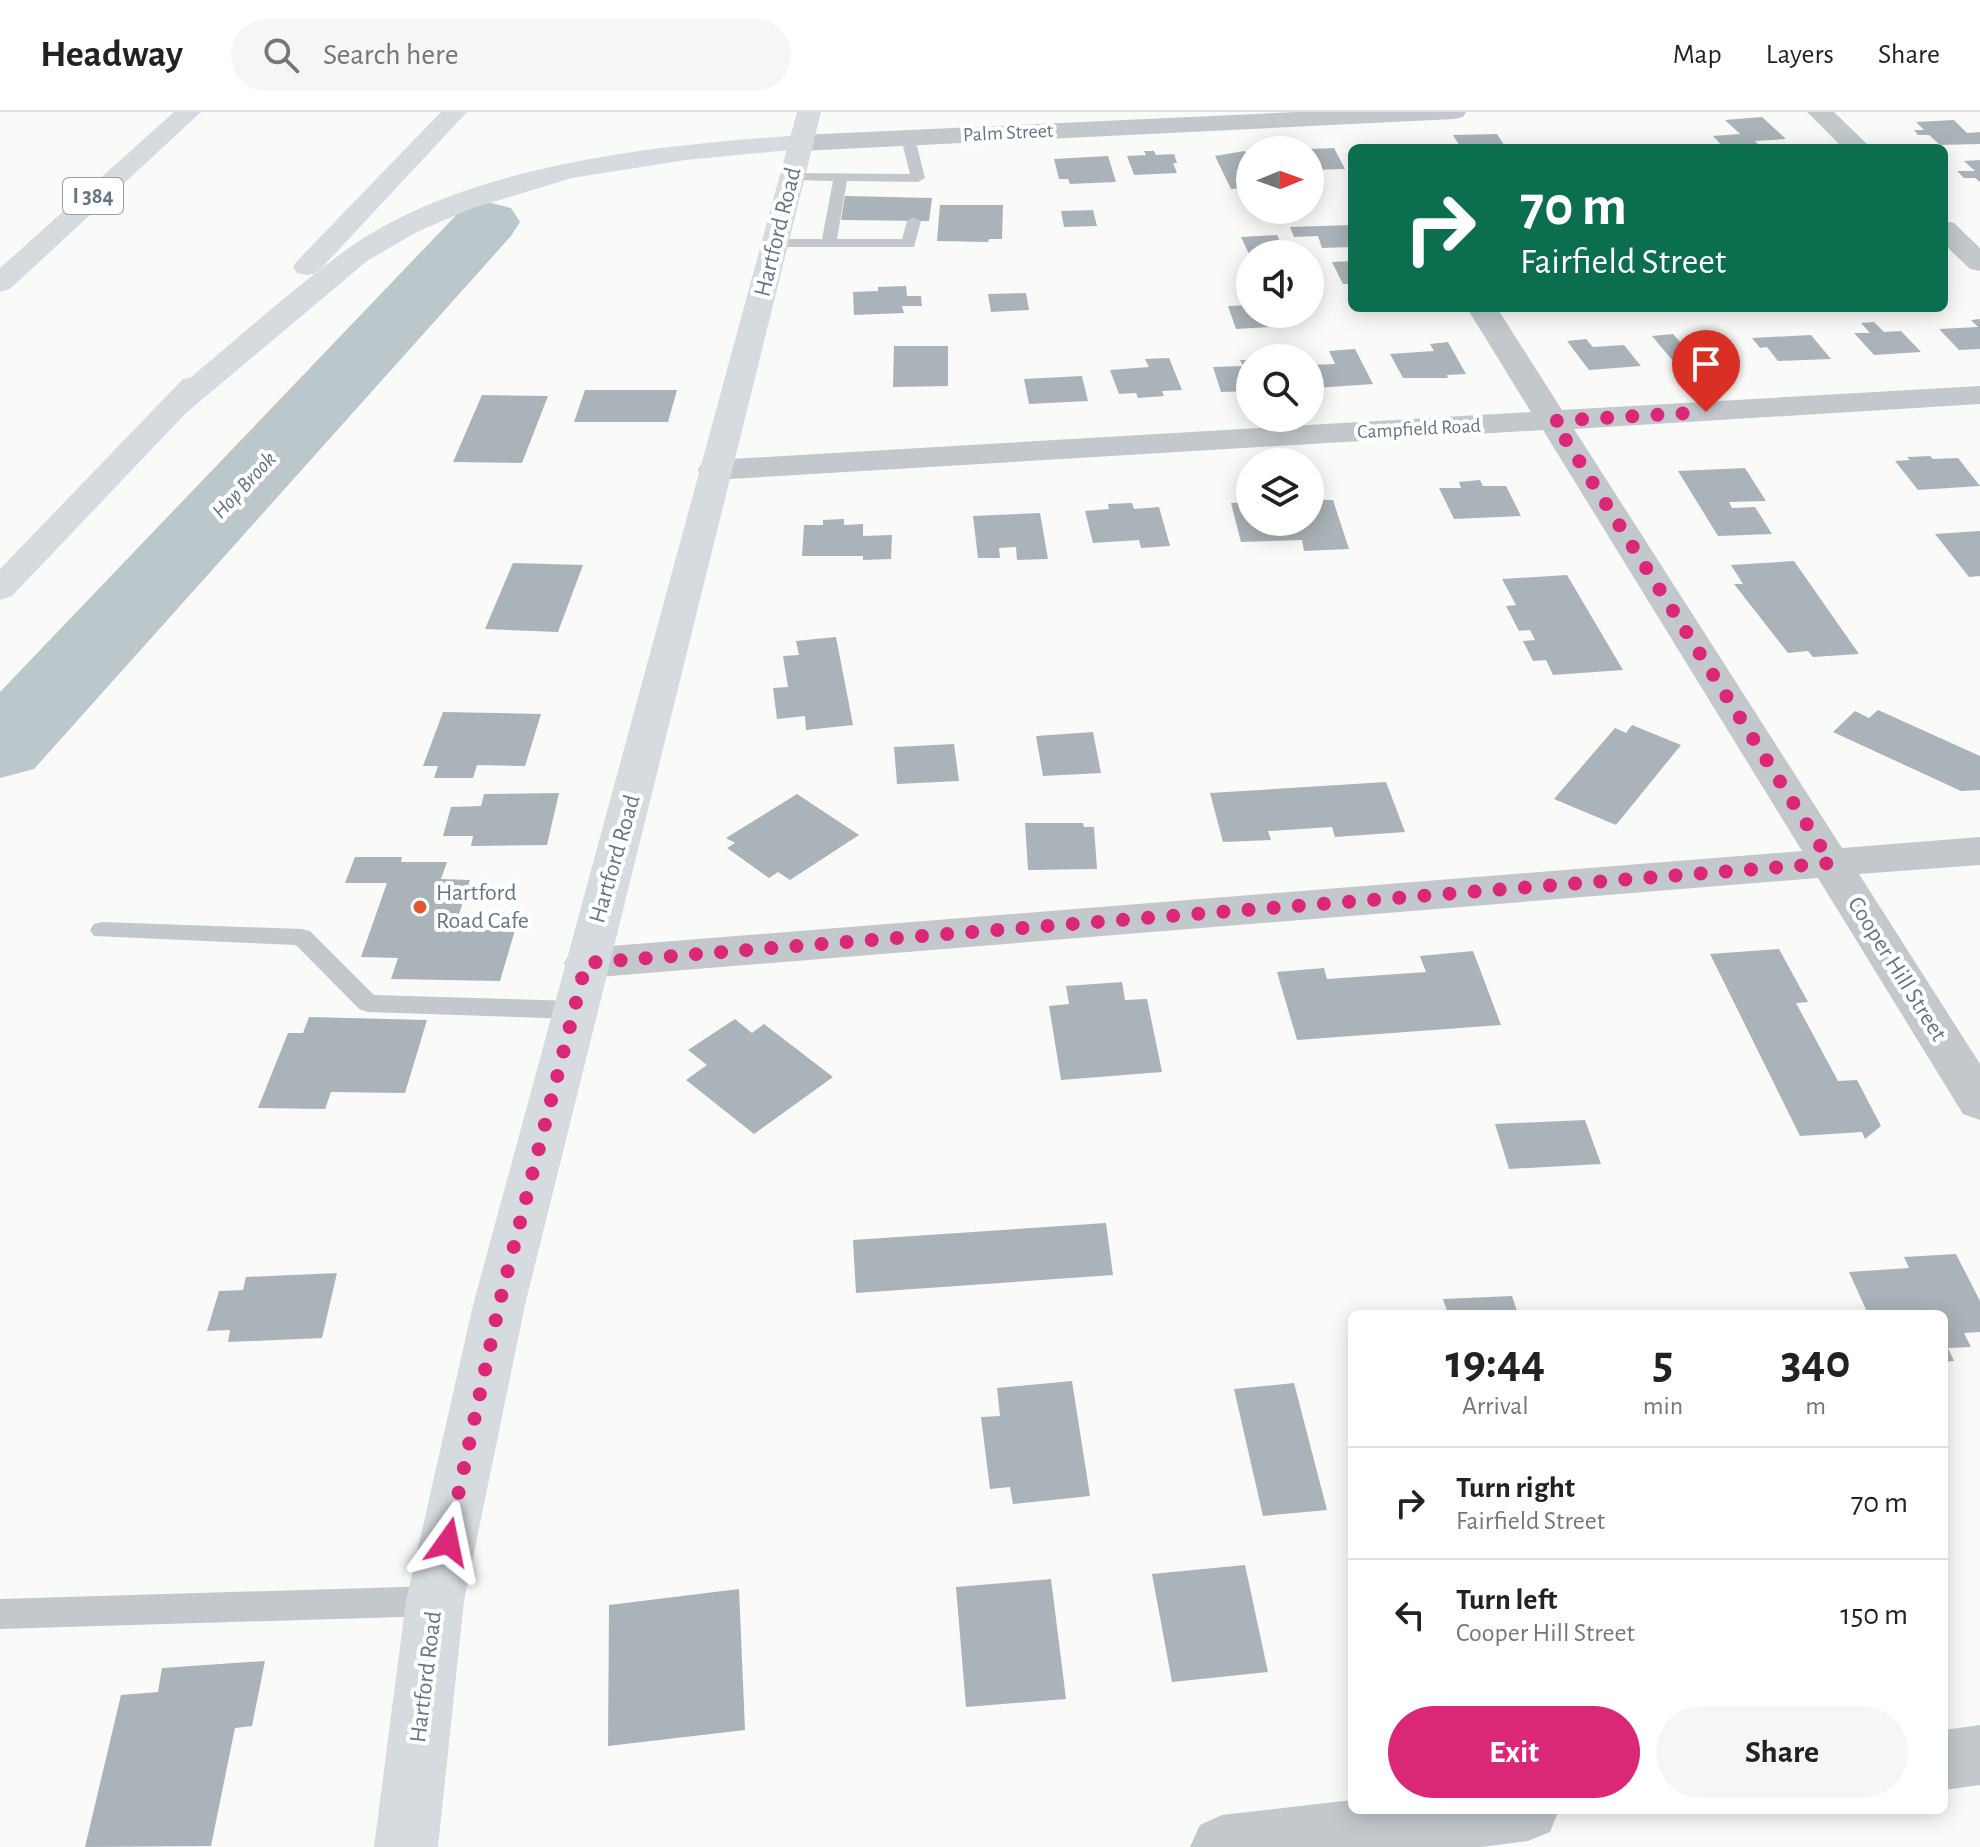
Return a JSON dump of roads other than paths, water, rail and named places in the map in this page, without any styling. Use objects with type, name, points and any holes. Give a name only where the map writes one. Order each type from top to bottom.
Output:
[{"type":"main road","name":"I 384","points":[[0,283],[189,112]]},
{"type":"main road","points":[[0,589],[455,112]]},
{"type":"main road","name":"Hartford Road","points":[[406,1847],[435,1601],[499,1305],[809,112]]},
{"type":"main road","points":[[175,406],[327,277],[386,237],[432,216],[515,185],[588,166],[679,153],[796,160]]},
{"type":"street","name":"Palm Street","points":[[796,160],[908,138],[1363,122],[1454,112]]},
{"type":"street","points":[[1819,112],[1854,144]]},
{"type":"street","points":[[1948,233],[1980,263]]},
{"type":"street","name":"Cooper Hill Street","points":[[1485,312],[1980,1102]]},
{"type":"street","name":"Campfield Road","points":[[714,470],[1980,395]]},
{"type":"street","points":[[586,963],[1980,851]]},
{"type":"street","points":[[1948,1759],[1980,1755]]},
{"type":"street","points":[[1222,1847],[1495,1814]]},
{"type":"lane","points":[[908,138],[918,178],[916,197]]},
{"type":"lane","points":[[796,160],[841,177],[918,178]]},
{"type":"lane","points":[[829,244],[841,177]]},
{"type":"lane","points":[[881,197],[883,177]]},
{"type":"lane","points":[[775,244],[829,244],[872,238],[909,244],[914,221]]},
{"type":"lane","points":[[102,930],[302,937],[368,1003],[574,1010]]},
{"type":"lane","points":[[0,1614],[435,1601]]},
{"type":"waterway","name":"Hop Brook","points":[[0,748],[487,222]]},
{"type":"place","name":"Hartford Road Cafe","points":[[420,907]]}]
